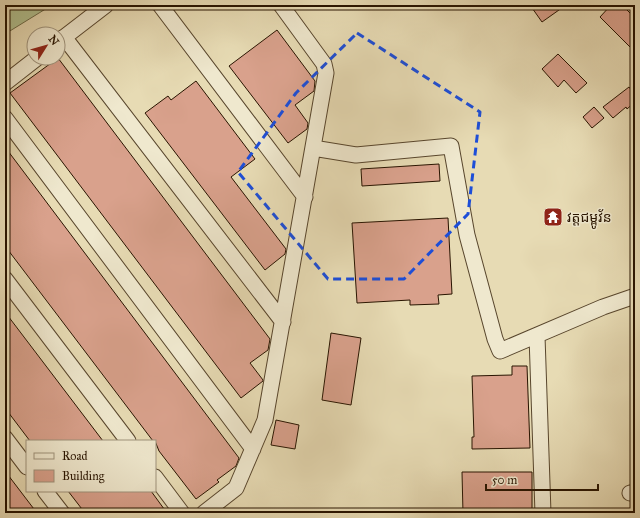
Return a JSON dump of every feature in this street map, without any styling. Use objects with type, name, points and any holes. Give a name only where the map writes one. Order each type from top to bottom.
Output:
[{"type":"street","points":[[66,35],[106,5]]},
{"type":"street","points":[[160,5],[305,197]]},
{"type":"street","points":[[204,513],[236,488],[266,420],[326,69],[324,64],[281,5]]},
{"type":"street","points":[[66,45],[283,322]]},
{"type":"street","points":[[5,82],[26,66]]},
{"type":"street","points":[[5,118],[253,449]]},
{"type":"street","points":[[313,148],[356,155],[451,146],[467,235],[500,351],[603,307],[635,296]]},
{"type":"street","points":[[5,279],[127,440]]},
{"type":"street","points":[[537,336],[543,513]]},
{"type":"street","points":[[5,438],[26,466]]},
{"type":"street","points":[[156,478],[182,513]]},
{"type":"street","points":[[46,492],[62,513]]},
{"type":"highlighted area","points":[[357,33],[480,112],[468,214],[404,279],[328,279],[238,172],[296,93]]},
{"type":"green space","points":[[5,5],[52,5],[5,34]]},
{"type":"building","points":[[530,5],[566,5],[542,22]]},
{"type":"building","points":[[611,5],[622,5],[635,18],[635,52],[600,17]]},
{"type":"building","points":[[277,30],[315,81],[314,91],[295,105],[308,123],[307,129],[288,143],[229,66]]},
{"type":"building","points":[[558,54],[587,83],[576,93],[564,80],[558,87],[542,69]]},
{"type":"building","points":[[47,66],[64,66],[270,339],[268,350],[250,363],[263,381],[241,398],[10,93]]},
{"type":"building","points":[[196,81],[255,159],[231,177],[286,249],[285,254],[265,270],[145,113],[168,96],[171,100]]},
{"type":"building","points":[[629,87],[635,95],[635,102],[627,109],[626,107],[613,118],[603,107]]},
{"type":"building","points":[[594,107],[604,118],[592,128],[583,117]]},
{"type":"building","points":[[5,147],[239,458],[236,466],[217,480],[219,482],[196,499],[159,451],[156,440],[152,440],[5,246]]},
{"type":"building","points":[[439,164],[440,181],[362,186],[361,169]]},
{"type":"building","points":[[448,218],[452,294],[438,295],[439,304],[410,305],[410,300],[357,303],[352,223]]},
{"type":"building","points":[[5,312],[102,440],[29,440],[5,408]]},
{"type":"building","points":[[331,333],[361,338],[351,405],[322,400]]},
{"type":"building","points":[[512,366],[527,366],[530,448],[472,449],[472,437],[474,437],[472,376],[512,375]]},
{"type":"building","points":[[276,420],[299,425],[295,449],[271,445]]},
{"type":"building","points":[[5,471],[37,513],[5,513]]},
{"type":"building","points":[[462,472],[532,472],[532,513],[463,513]]},
{"type":"building","points":[[69,492],[152,492],[167,513],[85,513]]},
{"type":"place","name":"វត្តជម្ពូវ័ន","points":[[553,217]]}]
